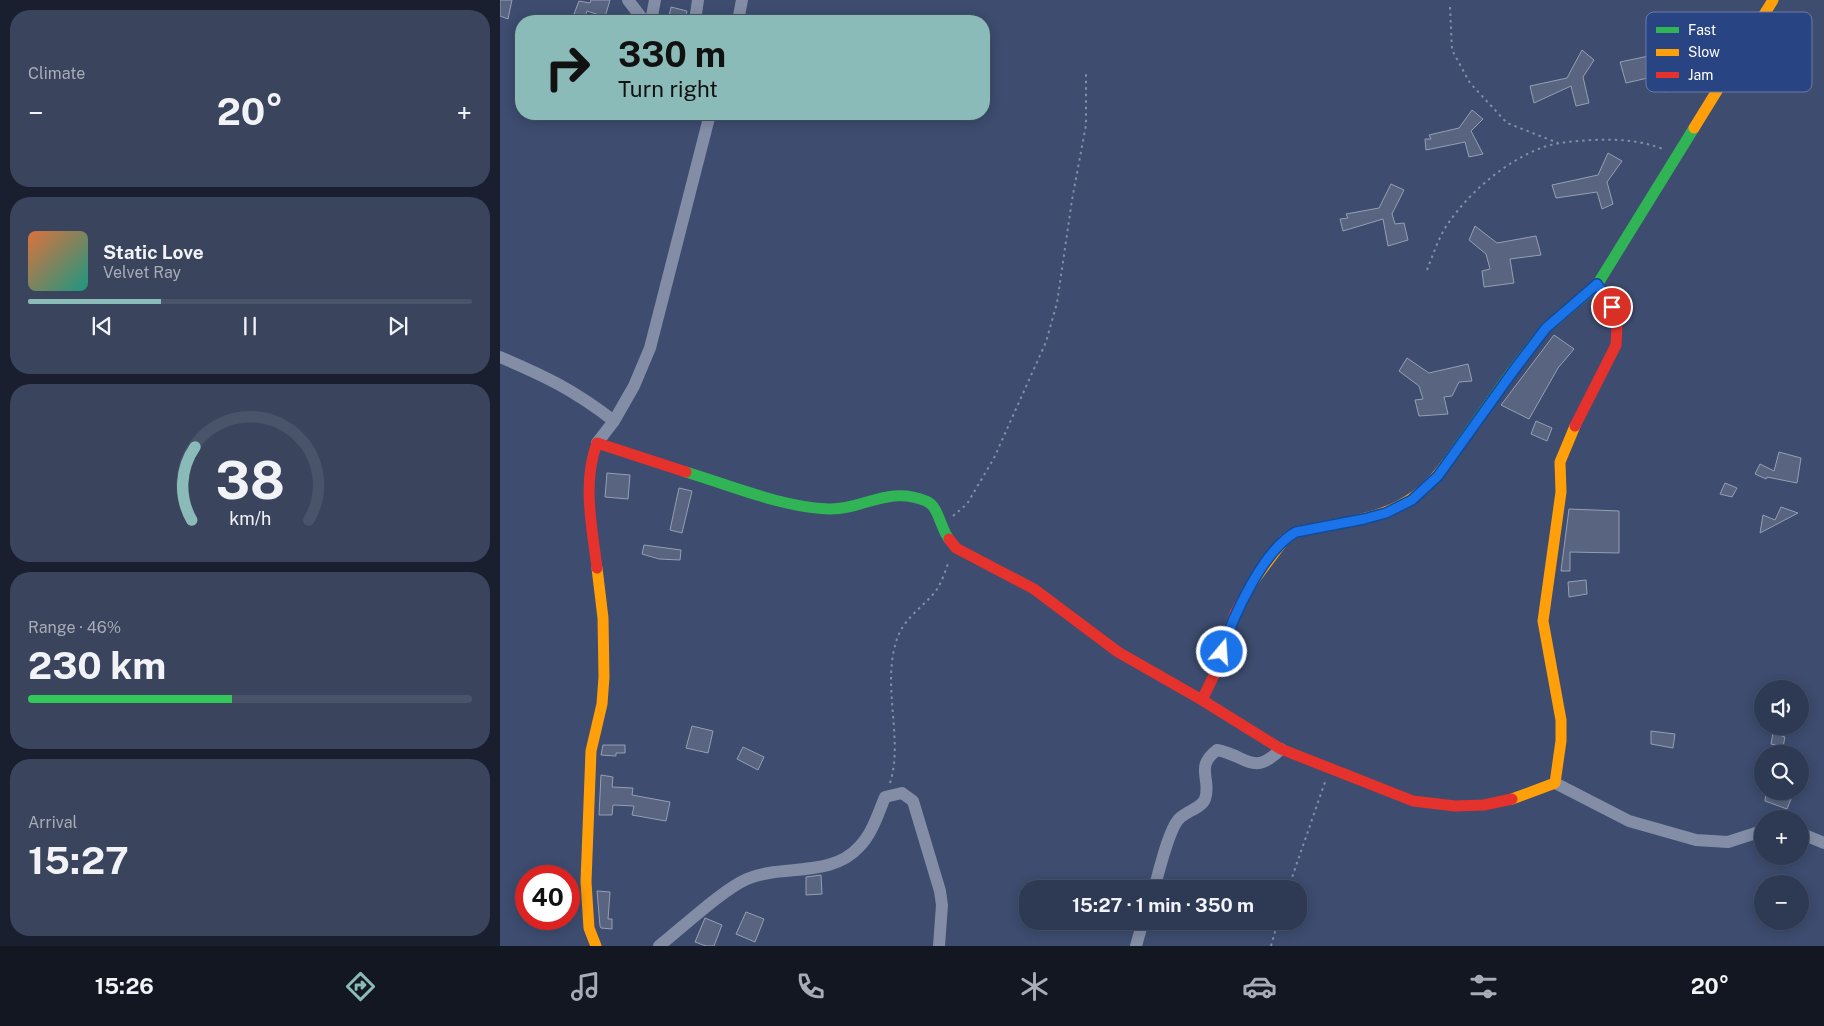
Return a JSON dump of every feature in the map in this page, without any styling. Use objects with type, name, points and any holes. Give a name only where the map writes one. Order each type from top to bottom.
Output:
[{"type":"street","points":[[628,0],[639,15]]},
{"type":"street","points":[[652,15],[655,0]]},
{"type":"street","points":[[696,15],[698,0]]},
{"type":"street","points":[[739,15],[742,0]]},
{"type":"street","points":[[1766,12],[1773,0]]},
{"type":"street","points":[[1202,700],[1216,669],[1235,613],[1249,587],[1284,540],[1296,532],[1386,513],[1412,500],[1438,476],[1546,328],[1597,284],[1716,92]]},
{"type":"street","points":[[596,946],[588,920],[586,882],[590,751],[602,704],[604,677],[603,618],[588,489],[592,456],[597,443],[614,421],[634,386],[650,348],[708,120]]},
{"type":"street","points":[[1555,783],[1561,720],[1544,621],[1561,492],[1560,462],[1571,435],[1616,345],[1614,313],[1597,284]]},
{"type":"street","points":[[500,357],[552,378],[585,399],[614,421]]},
{"type":"street","points":[[597,443],[744,490],[808,507],[842,507],[898,494],[927,501],[934,508],[950,542],[956,548],[1027,585],[1118,652],[1202,700],[1281,749],[1331,771],[1405,799],[1455,806],[1500,803],[1555,783],[1629,821],[1696,840],[1728,842],[1754,834]]},
{"type":"street","points":[[1157,880],[1174,827],[1186,813],[1204,802],[1206,789],[1204,767],[1213,753],[1217,750],[1223,751],[1253,763],[1262,764],[1268,762],[1281,749]]},
{"type":"street","points":[[659,946],[747,879],[789,870],[825,866],[844,859],[858,848],[868,836],[886,797],[902,794],[913,801],[940,891],[942,905],[939,946]]},
{"type":"street","points":[[1809,837],[1824,843]]},
{"type":"street","points":[[1136,946],[1140,930]]},
{"type":"path","points":[[1450,7],[1452,50],[1470,84],[1507,122],[1558,143]]},
{"type":"path","points":[[942,526],[967,504],[994,458],[1046,342],[1057,303],[1072,200],[1086,125],[1086,73]]},
{"type":"path","points":[[1427,270],[1447,226],[1457,212],[1485,183],[1533,151],[1558,143],[1632,140],[1677,154]]},
{"type":"path","points":[[886,797],[892,776],[890,678],[897,638],[908,618],[935,592],[956,548]]},
{"type":"path","points":[[1291,880],[1315,808],[1331,771]]},
{"type":"path","points":[[1271,946],[1275,930]]},
{"type":"building","points":[[500,0],[512,0],[508,19],[500,16]]},
{"type":"building","points":[[591,0],[610,0],[606,15],[587,11],[586,15],[574,14],[579,1],[590,3]]},
{"type":"building","points":[[671,7],[687,11],[686,15],[669,15]]},
{"type":"building","points":[[1582,50],[1594,60],[1583,77],[1589,103],[1576,106],[1571,86],[1534,103],[1530,86],[1567,78]]},
{"type":"building","points":[[1646,57],[1646,78],[1626,83],[1620,62]]},
{"type":"building","points":[[1472,110],[1483,119],[1471,131],[1483,154],[1469,157],[1465,142],[1426,150],[1425,139],[1431,139],[1429,135],[1459,128]]},
{"type":"building","points":[[1608,153],[1622,161],[1607,182],[1613,204],[1602,209],[1597,192],[1556,198],[1552,185],[1598,175]]},
{"type":"building","points":[[1391,184],[1404,190],[1392,214],[1395,224],[1404,223],[1408,240],[1388,246],[1383,219],[1343,231],[1340,219],[1348,218],[1346,214],[1379,208]]},
{"type":"building","points":[[1475,226],[1497,243],[1536,236],[1541,255],[1510,259],[1514,283],[1484,287],[1482,271],[1490,269],[1486,254],[1469,240]]},
{"type":"building","points":[[1554,335],[1574,349],[1558,368],[1529,419],[1501,405]]},
{"type":"building","points":[[1407,358],[1429,373],[1468,364],[1472,381],[1459,382],[1452,396],[1444,397],[1448,414],[1419,416],[1415,400],[1423,399],[1419,386],[1399,371]]},
{"type":"building","points":[[1536,421],[1552,428],[1547,441],[1531,434]]},
{"type":"building","points":[[1779,452],[1801,458],[1797,483],[1767,477],[1766,479],[1755,474],[1760,464],[1774,471]]},
{"type":"building","points":[[607,473],[630,475],[628,499],[605,497]]},
{"type":"building","points":[[1725,483],[1737,488],[1732,497],[1720,494]]},
{"type":"building","points":[[679,488],[692,491],[682,533],[670,530]]},
{"type":"building","points":[[1781,507],[1798,513],[1760,533],[1763,515],[1775,520]]},
{"type":"building","points":[[1569,509],[1619,511],[1619,553],[1570,552],[1570,571],[1561,571]]},
{"type":"building","points":[[644,545],[681,550],[680,560],[659,559],[642,554]]},
{"type":"building","points":[[1586,580],[1587,594],[1569,597],[1568,582]]},
{"type":"building","points":[[692,726],[713,731],[708,753],[686,748]]},
{"type":"building","points":[[1651,731],[1675,734],[1673,748],[1651,744]]},
{"type":"building","points":[[1773,735],[1785,737],[1783,745],[1771,744]]},
{"type":"building","points":[[603,745],[625,745],[625,753],[616,753],[616,756],[601,755]]},
{"type":"building","points":[[743,747],[764,757],[758,770],[737,759]]},
{"type":"building","points":[[601,775],[613,777],[612,787],[633,788],[632,795],[670,802],[666,821],[632,815],[634,806],[613,805],[612,815],[599,815]]},
{"type":"building","points":[[1765,800],[1791,800],[1787,809]]},
{"type":"building","points":[[821,875],[822,894],[806,895],[806,877]]},
{"type":"building","points":[[597,891],[610,892],[608,919],[612,919],[612,929],[601,928],[600,926]]},
{"type":"building","points":[[746,912],[764,919],[755,942],[736,934]]},
{"type":"building","points":[[705,918],[722,925],[714,946],[706,946],[695,942]]},
{"type":"traffic: fast","points":[[1446,464],[1513,370],[1546,328],[1597,285],[1694,128]]},
{"type":"traffic: fast","points":[[686,472],[775,500],[829,509],[853,506],[888,497],[912,497],[926,501],[934,508],[949,539]]},
{"type":"traffic: slow","points":[[1766,12],[1773,0]]},
{"type":"traffic: slow","points":[[1694,128],[1716,92]]},
{"type":"traffic: slow","points":[[1512,799],[1555,783],[1561,741],[1561,720],[1543,621],[1561,492],[1560,462],[1575,426]]},
{"type":"traffic: slow","points":[[1252,583],[1284,540],[1296,532],[1360,520],[1397,507],[1415,496],[1431,482],[1446,464]]},
{"type":"traffic: slow","points":[[596,946],[589,928],[586,882],[591,751],[602,704],[604,677],[603,618],[597,568]]},
{"type":"traffic: jam","points":[[1575,426],[1616,345],[1617,326],[1614,313],[1597,285]]},
{"type":"traffic: jam","points":[[597,568],[589,489],[592,458],[597,443],[686,472]]},
{"type":"traffic: jam","points":[[949,539],[956,548],[1034,589],[1118,652],[1202,700],[1217,669],[1235,613],[1252,583]]},
{"type":"traffic: jam","points":[[1202,700],[1281,749],[1413,801],[1455,806],[1484,805],[1512,799]]},
{"type":"route","points":[[1222,652],[1235,613],[1249,587],[1284,540],[1296,532],[1386,513],[1412,500],[1438,476],[1514,370],[1546,328],[1557,317],[1597,284],[1612,307]]}]
